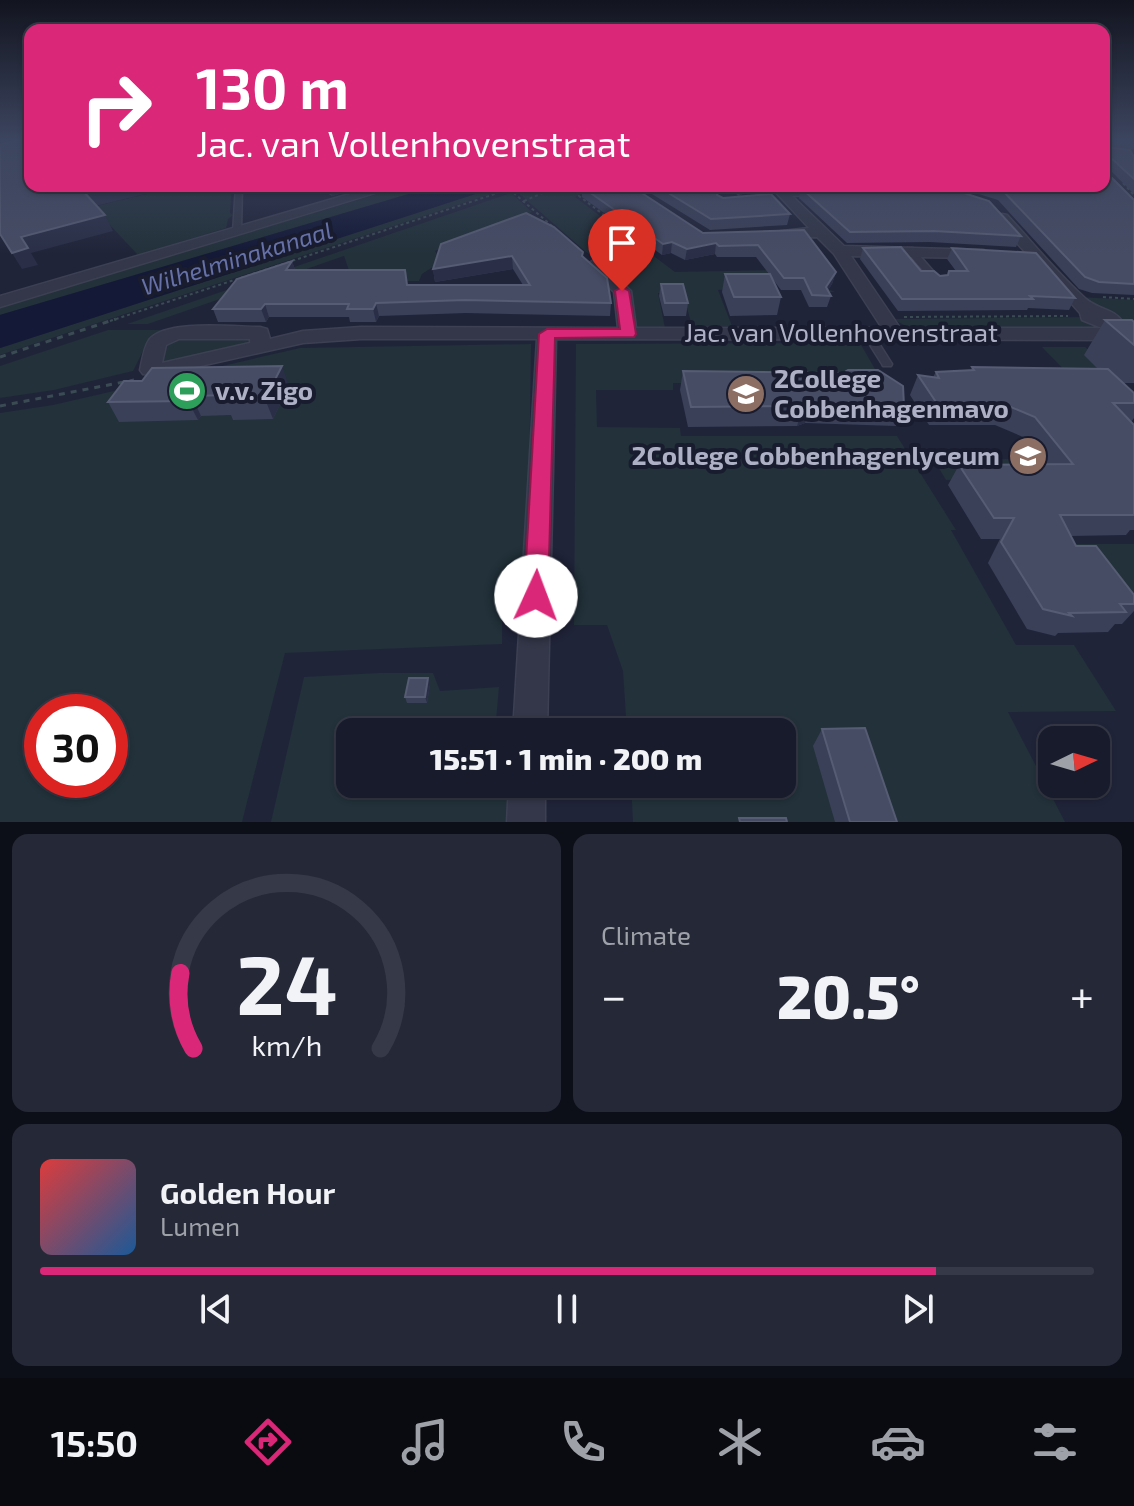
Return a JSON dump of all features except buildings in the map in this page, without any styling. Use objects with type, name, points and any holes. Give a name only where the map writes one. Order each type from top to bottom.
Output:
[{"type":"street","points":[[0,302],[371,192]]},
{"type":"street","points":[[780,194],[808,192]]},
{"type":"street","points":[[910,195],[961,192],[986,203],[1089,314]]},
{"type":"street","points":[[780,194],[840,251],[895,334]]},
{"type":"street","points":[[758,237],[822,232]]},
{"type":"street","points":[[840,251],[910,250],[1036,256]]},
{"type":"street","points":[[594,265],[622,291],[628,334]]},
{"type":"street","name":"Jac. van Vollenhovenstraat","points":[[260,347],[260,333],[172,333],[157,343],[150,370],[260,347],[303,337],[361,333],[1134,334]]},
{"type":"street","points":[[1105,333],[1128,354]]},
{"type":"street","points":[[531,718],[547,334]]},
{"type":"street","points":[[526,822],[527,798]]},
{"type":"lane","points":[[237,232],[239,192]]},
{"type":"lane","points":[[910,250],[938,282]]},
{"type":"lane","points":[[868,334],[887,364]]},
{"type":"path","points":[[1118,177],[1134,195]]},
{"type":"path","points":[[0,357],[500,192]]},
{"type":"path","points":[[513,192],[561,235]]},
{"type":"path","points":[[524,201],[545,192]]},
{"type":"path","points":[[589,192],[579,196],[629,234]]},
{"type":"path","points":[[884,317],[1089,314]]},
{"type":"path","points":[[0,406],[141,379]]},
{"type":"shaded area","points":[[154,192],[232,192],[230,213],[233,215],[228,219],[226,228],[138,255],[93,207]]},
{"type":"shaded area","points":[[385,192],[415,192],[0,315],[0,306]]},
{"type":"shaded area","points":[[481,192],[497,192],[0,355],[0,348]]},
{"type":"shaded area","points":[[517,192],[585,192],[575,197],[675,272],[780,270],[835,292],[817,292],[787,279],[769,279],[751,289],[718,290],[732,326],[692,326],[683,293],[658,293],[665,328],[635,327],[631,291]]},
{"type":"shaded area","points":[[511,193],[532,212],[435,251],[442,261],[422,274],[419,281],[353,282],[344,256],[148,324],[127,324]]},
{"type":"shaded area","points":[[1079,297],[1134,300],[1134,329]]},
{"type":"shaded area","points":[[1087,317],[1104,328],[911,329],[893,319]]},
{"type":"shaded area","points":[[108,330],[161,330],[146,345],[133,371],[54,390],[0,398],[0,366]]},
{"type":"shaded area","points":[[247,335],[253,343],[157,364],[160,348],[182,336]]},
{"type":"shaded area","points":[[860,343],[883,383],[673,383],[673,390],[596,390],[597,427],[680,428],[681,436],[897,436],[956,530],[951,530],[1016,645],[1074,645],[1116,711],[1008,712],[1038,770],[1038,798],[1053,798],[1065,822],[633,822],[632,798],[796,798],[796,718],[626,718],[623,671],[607,625],[574,625],[576,344]]},
{"type":"shaded area","points":[[531,344],[528,570],[525,584],[502,619],[502,644],[285,653],[242,822],[0,822],[0,413],[53,405],[300,348]]},
{"type":"shaded area","points":[[1042,347],[1085,347],[1112,372],[1077,383]]},
{"type":"shaded area","points":[[1012,459],[1021,473],[1001,479],[946,480],[934,460]]},
{"type":"shaded area","points":[[1069,544],[1134,544],[1134,601]]},
{"type":"shaded area","points":[[433,673],[440,691],[499,687],[496,718],[336,718],[336,798],[520,798],[518,822],[271,822],[304,677]]},
{"type":"water","name":"Wilhelminakanaal","points":[[416,192],[481,192],[0,348],[0,315]]},
{"type":"place","name":"v.v. Zigo","points":[[187,391]]},
{"type":"place","name":"2College Cobbenhagenmavo","points":[[746,394]]},
{"type":"place","name":"2College Cobbenhagenlyceum","points":[[1028,456]]},
{"type":"route","points":[[536,596],[547,334],[628,334],[622,291]]}]
